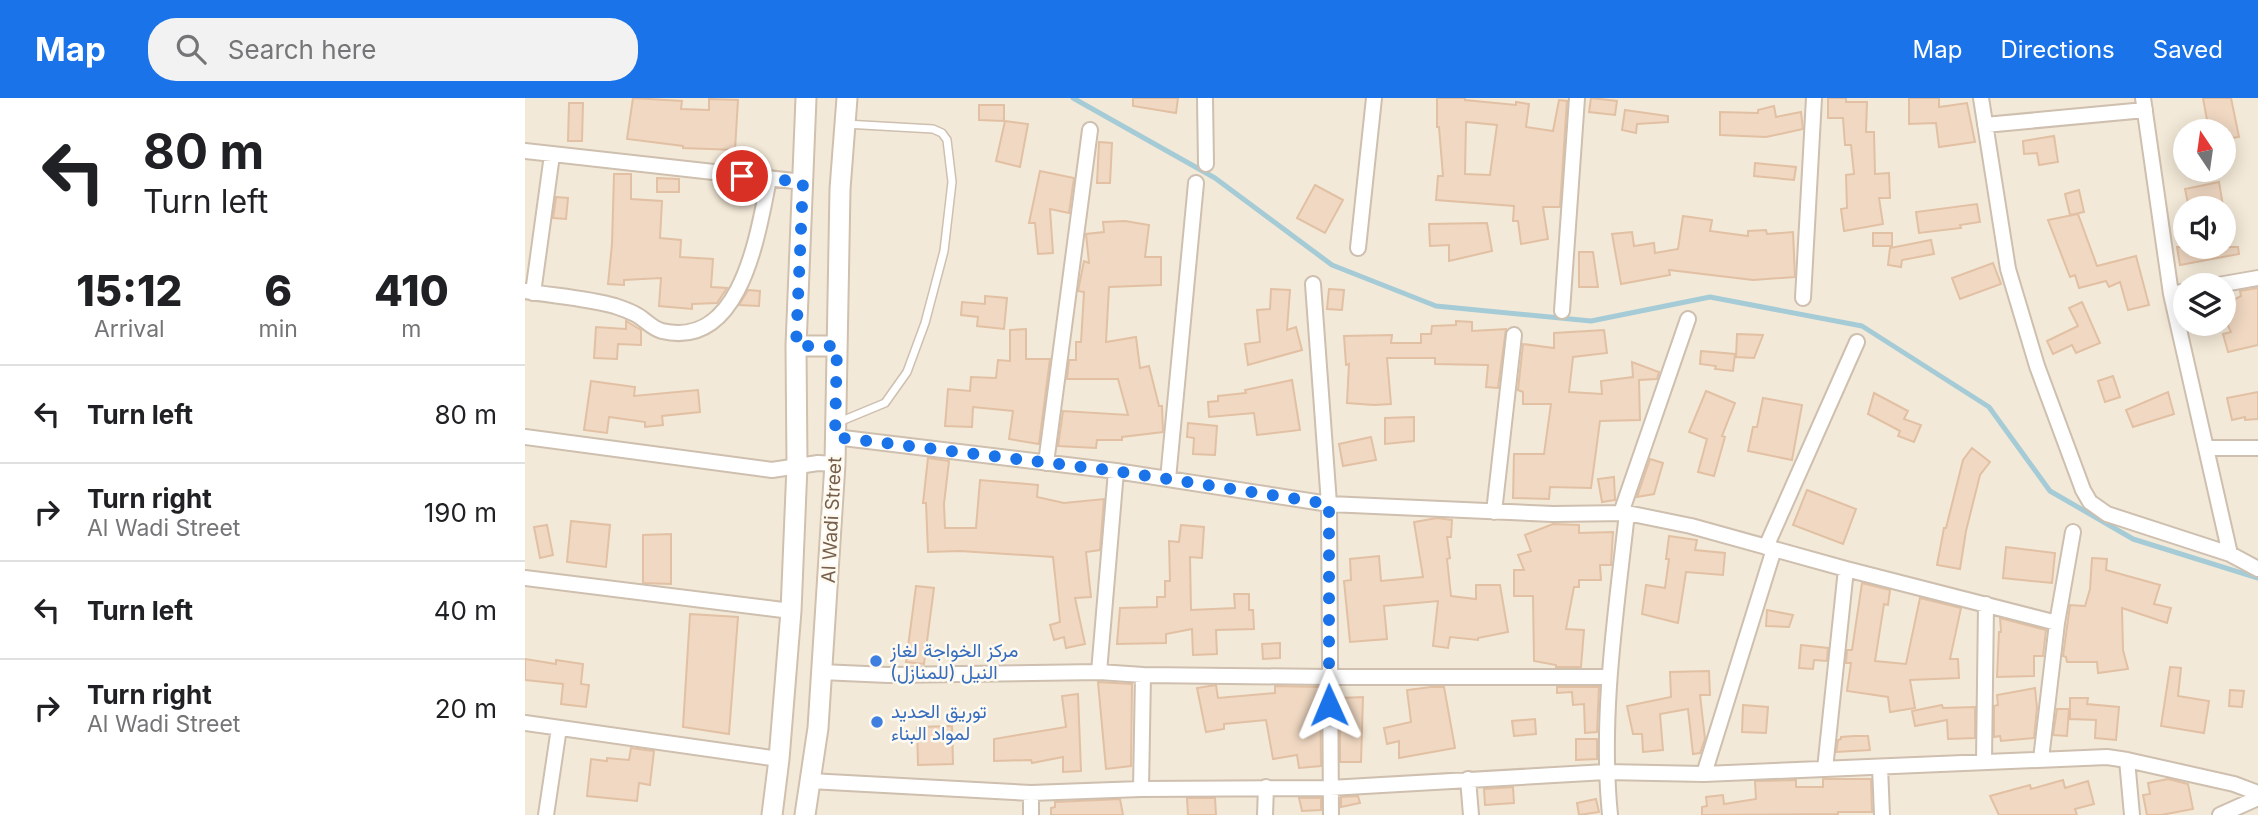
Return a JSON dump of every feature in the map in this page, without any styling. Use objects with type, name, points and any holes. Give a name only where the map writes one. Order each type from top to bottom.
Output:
[{"type":"main road","name":"Al Wadi Street","points":[[772,815],[791,611],[797,466],[796,346],[806,98]]},
{"type":"main road","name":"Al Wadi Street","points":[[805,815],[818,728],[835,464],[840,188],[847,98]]},
{"type":"main road","points":[[796,346],[837,346]]},
{"type":"street","points":[[1205,98],[1206,164]]},
{"type":"street","points":[[1358,248],[1374,98]]},
{"type":"street","points":[[1562,311],[1577,98]]},
{"type":"street","points":[[1803,298],[1814,98]]},
{"type":"street","points":[[1981,98],[2008,269],[2037,366],[2083,490],[2090,502],[2107,514],[2231,554],[2258,569]]},
{"type":"street","points":[[1985,125],[2144,104],[2175,273]]},
{"type":"street","points":[[1046,463],[1090,130]]},
{"type":"street","points":[[525,151],[803,182]]},
{"type":"street","points":[[552,155],[529,292],[615,306],[636,314],[660,331],[690,332],[719,316],[741,284],[756,239],[769,179]]},
{"type":"street","points":[[1167,480],[1196,183]]},
{"type":"street","points":[[2236,282],[2258,278]]},
{"type":"street","points":[[1313,284],[1329,504],[1328,677],[1331,815]]},
{"type":"street","points":[[1610,815],[1606,772],[1609,677],[1624,513],[1688,319]]},
{"type":"street","points":[[1494,512],[1514,335]]},
{"type":"street","points":[[2187,336],[2207,448],[2231,554]]},
{"type":"street","points":[[1704,774],[1770,548],[1857,342]]},
{"type":"street","points":[[835,430],[1329,504],[1494,512],[1624,513],[1691,526],[1846,569],[2057,622]]},
{"type":"street","points":[[525,437],[758,469],[835,464]]},
{"type":"street","points":[[2207,448],[2258,448]]},
{"type":"street","points":[[1099,672],[1116,471]]},
{"type":"street","points":[[2041,759],[2057,622],[2073,532]]},
{"type":"street","points":[[1825,769],[1846,569]]},
{"type":"street","points":[[525,578],[791,611]]},
{"type":"street","points":[[1984,761],[1986,604]]},
{"type":"street","points":[[821,673],[888,675],[1099,672],[1328,677],[1609,677]]},
{"type":"street","points":[[1141,789],[1143,675]]},
{"type":"street","points":[[525,723],[779,759]]},
{"type":"street","points":[[546,815],[559,728]]},
{"type":"street","points":[[810,781],[1031,793],[1141,789],[1330,788],[1606,772],[1704,774],[2107,757],[2234,784],[2258,796]]},
{"type":"street","points":[[2127,760],[2132,815]]},
{"type":"street","points":[[1880,767],[1881,815]]},
{"type":"street","points":[[1468,779],[1471,815]]},
{"type":"street","points":[[1265,815],[1266,787]]},
{"type":"street","points":[[1031,793],[1031,815]]},
{"type":"street","points":[[2220,815],[2258,796]]},
{"type":"lane","points":[[835,430],[885,403],[907,372],[925,323],[944,251],[952,182],[947,140],[942,133],[933,129],[845,124]]},
{"type":"shaded area","points":[[525,98],[2258,98],[2258,815],[525,815]]},
{"type":"building","points":[[633,98],[682,101],[681,109],[709,110],[709,99],[738,100],[735,150],[683,148],[627,139]]},
{"type":"building","points":[[1133,98],[1178,98],[1176,113],[1133,106]]},
{"type":"building","points":[[1437,98],[1529,104],[1526,127],[1553,131],[1559,100],[1567,101],[1560,207],[1543,207],[1548,239],[1521,244],[1518,221],[1513,221],[1514,206],[1436,200],[1438,176],[1443,176],[1437,127]],"holes":[[[1466,122],[1497,125],[1490,175],[1465,174]]]},
{"type":"building","points":[[1591,98],[1617,101],[1615,115],[1589,112]]},
{"type":"building","points":[[1828,98],[1846,98],[1846,102],[1867,102],[1866,132],[1874,132],[1875,174],[1889,173],[1890,198],[1879,198],[1883,224],[1844,231],[1841,209],[1847,208],[1846,175],[1854,174],[1851,145],[1845,145],[1843,118],[1828,118]]},
{"type":"building","points":[[1909,98],[1939,98],[1939,107],[1967,103],[1975,142],[1939,147],[1936,123],[1909,124]]},
{"type":"building","points":[[2203,98],[2231,98],[2235,119],[2207,119]]},
{"type":"building","points":[[569,103],[583,103],[582,141],[568,141]]},
{"type":"building","points":[[979,105],[1004,105],[1004,121],[979,120]]},
{"type":"building","points":[[1774,106],[1776,117],[1801,112],[1803,129],[1766,137],[1720,135],[1720,112],[1758,113],[1758,110]]},
{"type":"building","points":[[1625,110],[1668,116],[1668,122],[1637,124],[1636,133],[1622,130]]},
{"type":"building","points":[[1005,121],[1028,124],[1020,167],[996,161]]},
{"type":"building","points":[[2054,136],[2058,162],[2039,165],[2037,153],[2024,154],[2023,141]]},
{"type":"building","points":[[1099,142],[1112,143],[1110,183],[1097,183]]},
{"type":"building","points":[[1755,163],[1796,167],[1794,180],[1754,176]]},
{"type":"building","points":[[1040,171],[1074,178],[1069,213],[1050,209],[1053,253],[1038,254],[1035,223],[1029,223]]},
{"type":"building","points":[[614,174],[631,174],[631,199],[662,201],[660,238],[681,240],[680,257],[713,259],[711,287],[727,288],[717,303],[692,304],[692,309],[659,306],[661,278],[624,280],[624,285],[608,284]]},
{"type":"building","points":[[657,178],[679,179],[679,192],[657,192]]},
{"type":"building","points":[[2219,182],[2221,196],[2186,196],[2185,189]]},
{"type":"building","points":[[1315,185],[1343,200],[1325,233],[1297,218]]},
{"type":"building","points":[[2079,190],[2084,212],[2070,215],[2065,194]]},
{"type":"building","points":[[556,197],[568,198],[566,219],[553,218]]},
{"type":"building","points":[[1977,204],[1980,222],[1960,225],[1961,228],[1919,233],[1916,212]]},
{"type":"building","points":[[2078,214],[2097,266],[2136,256],[2149,305],[2128,310],[2120,282],[2109,287],[2106,281],[2079,288],[2075,275],[2070,277],[2048,220]]},
{"type":"building","points":[[1683,216],[1712,220],[1710,231],[1748,236],[1748,231],[1766,230],[1767,234],[1793,232],[1795,277],[1753,280],[1669,270],[1670,275],[1621,284],[1612,234],[1632,232],[1634,246],[1654,243],[1655,253],[1678,249]]},
{"type":"building","points":[[1125,221],[1149,225],[1145,257],[1161,257],[1161,285],[1109,287],[1106,342],[1136,337],[1140,368],[1149,366],[1159,406],[1162,406],[1163,432],[1122,437],[1122,440],[1097,440],[1096,448],[1058,446],[1063,411],[1128,415],[1118,379],[1067,379],[1069,360],[1076,360],[1076,342],[1081,342],[1084,292],[1078,291],[1084,261],[1089,263],[1086,234],[1104,232],[1103,222]]},
{"type":"building","points":[[1487,223],[1492,251],[1449,261],[1449,245],[1430,246],[1429,224]]},
{"type":"building","points":[[1873,233],[1892,233],[1892,246],[1873,246]]},
{"type":"building","points":[[1931,240],[1934,254],[1902,260],[1901,267],[1888,265],[1890,248]]},
{"type":"building","points":[[1579,252],[1593,252],[1598,287],[1579,287]]},
{"type":"building","points":[[2179,259],[2212,259],[2180,265]]},
{"type":"building","points":[[1993,263],[2001,284],[1960,299],[1952,278]]},
{"type":"building","points":[[2258,288],[2258,345],[2228,352],[2224,336],[2236,336],[2236,299],[2241,296],[2240,291]]},
{"type":"building","points":[[1271,289],[1290,290],[1287,330],[1296,327],[1302,350],[1248,365],[1245,344],[1260,342],[1257,310],[1270,309]]},
{"type":"building","points":[[1329,289],[1344,290],[1342,310],[1327,309]]},
{"type":"building","points":[[748,290],[760,291],[759,306],[739,305]]},
{"type":"building","points":[[985,296],[1007,298],[1004,329],[977,326],[978,317],[961,315],[962,302],[985,304]]},
{"type":"building","points":[[2082,302],[2100,343],[2076,353],[2072,345],[2053,354],[2047,341],[2078,326],[2069,308]]},
{"type":"building","points":[[626,321],[641,330],[641,345],[618,344],[617,359],[594,358],[596,327],[626,329]]},
{"type":"building","points":[[1456,321],[1472,322],[1472,331],[1506,329],[1498,388],[1486,387],[1488,365],[1435,364],[1435,358],[1387,358],[1391,404],[1347,403],[1349,364],[1346,365],[1344,336],[1392,335],[1391,343],[1421,343],[1421,334],[1431,334],[1432,326],[1456,325]]},
{"type":"building","points":[[1026,329],[1026,359],[1050,359],[1039,444],[1009,439],[1013,411],[973,407],[972,427],[945,426],[948,389],[970,391],[971,377],[996,378],[998,360],[1010,361],[1010,330]]},
{"type":"building","points":[[1604,330],[1607,353],[1573,357],[1569,392],[1602,394],[1601,381],[1633,377],[1632,362],[1659,372],[1657,379],[1639,380],[1640,420],[1600,421],[1591,488],[1550,487],[1549,499],[1513,498],[1514,454],[1544,454],[1551,404],[1523,404],[1523,392],[1518,390],[1523,344],[1554,348],[1554,333]]},
{"type":"building","points":[[1737,334],[1763,335],[1754,358],[1736,357]]},
{"type":"building","points":[[1701,351],[1735,354],[1733,371],[1700,364]]},
{"type":"building","points":[[2113,376],[2120,397],[2105,402],[2098,381]]},
{"type":"building","points":[[1292,380],[1300,430],[1257,435],[1254,413],[1209,417],[1208,402],[1218,401],[1218,396],[1246,393],[1245,390]]},
{"type":"building","points":[[591,381],[635,387],[634,396],[698,390],[700,412],[662,416],[663,425],[645,427],[645,422],[609,417],[607,433],[584,430]]},
{"type":"building","points":[[1706,391],[1735,403],[1722,436],[1725,437],[1714,476],[1698,472],[1707,439],[1689,432]]},
{"type":"building","points":[[2168,392],[2174,414],[2133,427],[2126,410]]},
{"type":"building","points":[[2258,392],[2258,419],[2245,420],[2245,417],[2232,420],[2227,398]]},
{"type":"building","points":[[1874,393],[1908,411],[1904,419],[1921,425],[1914,442],[1898,436],[1900,431],[1868,414]]},
{"type":"building","points":[[1763,398],[1802,405],[1792,460],[1748,451],[1753,427],[1757,427]]},
{"type":"building","points":[[1414,417],[1414,441],[1385,444],[1385,418]]},
{"type":"building","points":[[1188,423],[1217,426],[1215,455],[1193,454],[1194,438],[1187,437]]},
{"type":"building","points":[[1371,437],[1376,460],[1343,466],[1339,444]]},
{"type":"building","points":[[1972,448],[1990,462],[1980,475],[1960,569],[1937,565],[1963,460]]},
{"type":"building","points":[[928,458],[949,461],[944,504],[945,528],[976,528],[980,480],[1038,485],[1037,497],[1064,503],[1104,499],[1100,550],[1086,552],[1091,597],[1075,598],[1085,644],[1066,648],[1064,637],[1054,640],[1050,625],[1060,622],[1053,557],[960,551],[928,552],[926,503],[923,503]]},
{"type":"building","points":[[1650,459],[1663,463],[1654,494],[1637,497]]},
{"type":"building","points":[[1614,477],[1615,500],[1602,502],[1598,479]]},
{"type":"building","points":[[1807,490],[1856,509],[1843,544],[1793,525]]},
{"type":"building","points":[[1437,518],[1452,520],[1451,537],[1447,537],[1451,596],[1476,599],[1476,585],[1500,585],[1508,632],[1478,640],[1450,637],[1448,648],[1433,646],[1438,601],[1384,606],[1387,639],[1350,642],[1344,581],[1351,580],[1350,559],[1379,556],[1381,581],[1423,577],[1414,522]]},
{"type":"building","points":[[571,521],[610,525],[606,567],[567,562]]},
{"type":"building","points":[[1553,524],[1579,525],[1579,533],[1613,532],[1611,565],[1600,565],[1601,580],[1579,580],[1579,587],[1574,587],[1566,629],[1584,630],[1581,667],[1556,667],[1534,661],[1533,596],[1514,596],[1514,570],[1524,570],[1518,555],[1531,551],[1525,535]]},
{"type":"building","points":[[547,525],[553,555],[540,558],[534,527]]},
{"type":"building","points":[[1181,525],[1204,527],[1202,558],[1190,557],[1191,610],[1235,608],[1234,594],[1249,594],[1249,610],[1253,610],[1254,629],[1216,630],[1217,654],[1193,655],[1192,629],[1166,634],[1166,643],[1117,644],[1120,608],[1157,607],[1157,597],[1165,597],[1165,581],[1170,581],[1169,541],[1179,542]]},
{"type":"building","points":[[671,534],[671,584],[643,583],[643,535]]},
{"type":"building","points":[[1669,536],[1697,540],[1695,550],[1725,553],[1723,575],[1686,572],[1678,623],[1642,614],[1646,585],[1665,588]]},
{"type":"building","points":[[2006,547],[2055,553],[2052,583],[2003,578]]},
{"type":"building","points":[[2092,558],[2107,559],[2106,570],[2160,585],[2154,604],[2171,608],[2167,623],[2122,608],[2123,650],[2128,669],[2098,673],[2097,662],[2067,662],[2063,656],[2070,605],[2085,606],[2090,589]]},
{"type":"building","points":[[1862,583],[1890,590],[1888,605],[1884,604],[1875,661],[1906,664],[1920,598],[1961,608],[1950,659],[1958,659],[1959,678],[1910,680],[1915,708],[1890,712],[1888,697],[1847,691],[1851,663],[1846,663],[1847,650],[1852,650]]},
{"type":"building","points":[[916,586],[934,588],[924,664],[906,662]]},
{"type":"building","points":[[1767,610],[1793,615],[1789,627],[1766,626]]},
{"type":"building","points":[[690,614],[738,617],[729,734],[683,727]]},
{"type":"building","points":[[2000,618],[2046,630],[2043,656],[2034,656],[2034,676],[1997,677]]},
{"type":"building","points":[[1280,643],[1280,658],[1263,659],[1262,644]]},
{"type":"building","points":[[1801,645],[1828,648],[1827,661],[1814,660],[1813,669],[1799,668]]},
{"type":"building","points":[[525,659],[556,664],[556,660],[583,664],[581,684],[589,685],[586,707],[561,704],[563,684],[525,680]]},
{"type":"building","points":[[2170,667],[2181,668],[2178,696],[2209,701],[2204,733],[2161,726]]},
{"type":"building","points":[[1709,671],[1710,695],[1700,695],[1705,739],[1700,753],[1693,754],[1688,709],[1660,714],[1663,750],[1643,752],[1642,734],[1633,734],[1627,706],[1671,697],[1670,672]]},
{"type":"building","points":[[1098,682],[1132,684],[1131,766],[1106,769]]},
{"type":"building","points":[[1216,685],[1218,698],[1275,693],[1275,686],[1320,687],[1321,766],[1299,768],[1297,755],[1273,759],[1266,720],[1224,724],[1224,729],[1206,732],[1197,688]]},
{"type":"building","points":[[1444,687],[1455,748],[1399,758],[1399,741],[1387,744],[1384,728],[1411,722],[1407,690]]},
{"type":"building","points":[[1557,687],[1599,687],[1597,732],[1585,733],[1584,704],[1573,705],[1572,692],[1557,693]]},
{"type":"building","points":[[2035,688],[2037,708],[2034,738],[2001,741],[2000,736],[1994,737],[1994,706],[1998,705],[1997,695]]},
{"type":"building","points":[[2230,690],[2244,691],[2242,707],[2229,706]]},
{"type":"building","points":[[1078,694],[1081,771],[1063,772],[1063,757],[1032,763],[1031,760],[994,761],[994,739],[1066,727],[1062,696]]},
{"type":"building","points":[[1363,697],[1361,762],[1340,762],[1340,698]]},
{"type":"building","points":[[2070,698],[2088,698],[2087,704],[2119,707],[2116,740],[2095,738],[2096,720],[2070,719]]},
{"type":"building","points":[[1743,705],[1768,707],[1766,733],[1742,732]]},
{"type":"building","points":[[1942,705],[1943,708],[1975,707],[1975,738],[1948,739],[1947,720],[1915,726],[1912,711]]},
{"type":"building","points":[[2057,709],[2069,709],[2067,736],[2053,735]]},
{"type":"building","points":[[1535,719],[1536,734],[1514,736],[1512,721]]},
{"type":"building","points":[[952,726],[953,764],[918,765],[917,727]]},
{"type":"building","points":[[1868,736],[1870,750],[1836,752],[1841,737]]},
{"type":"building","points":[[1576,739],[1597,739],[1597,759],[1576,760]]},
{"type":"building","points":[[631,748],[654,751],[650,785],[639,783],[637,801],[587,796],[591,759],[629,760]]},
{"type":"building","points":[[1823,779],[1871,779],[1872,812],[1702,815],[1702,807],[1707,806],[1706,797],[1723,795],[1724,804],[1756,799],[1755,781],[1796,780],[1796,787],[1823,787]]},
{"type":"building","points":[[2168,779],[2188,784],[2193,809],[2147,815],[2143,795],[2150,794],[2148,783]]},
{"type":"building","points":[[2063,780],[2065,788],[2088,781],[2094,804],[2075,809],[2077,815],[1999,815],[1990,796],[2030,785],[2031,789]]},
{"type":"building","points":[[1513,787],[1514,803],[1485,805],[1484,789]]},
{"type":"building","points":[[1358,796],[1360,803],[1341,807],[1341,797]]},
{"type":"building","points":[[1187,798],[1215,798],[1216,815],[1188,815]]},
{"type":"building","points":[[1299,798],[1321,798],[1321,810],[1302,811]]},
{"type":"building","points":[[1120,799],[1123,815],[1051,815],[1055,802]]},
{"type":"building","points":[[1596,799],[1599,812],[1579,815],[1577,803]]},
{"type":"waterway","points":[[1073,98],[1215,178],[1332,265],[1436,306],[1591,321],[1710,297],[1862,326],[1989,407],[2050,491],[2133,539],[2258,578]]},
{"type":"place","name":"مركز الخواجة لغاز النيل (للمنازل)","points":[[876,661]]},
{"type":"place","name":"توريق الحديد لمواد البناء","points":[[877,722]]},
{"type":"route","points":[[742,176],[803,182],[796,346],[837,346],[835,437],[1116,471],[1329,504],[1329,705]]}]
